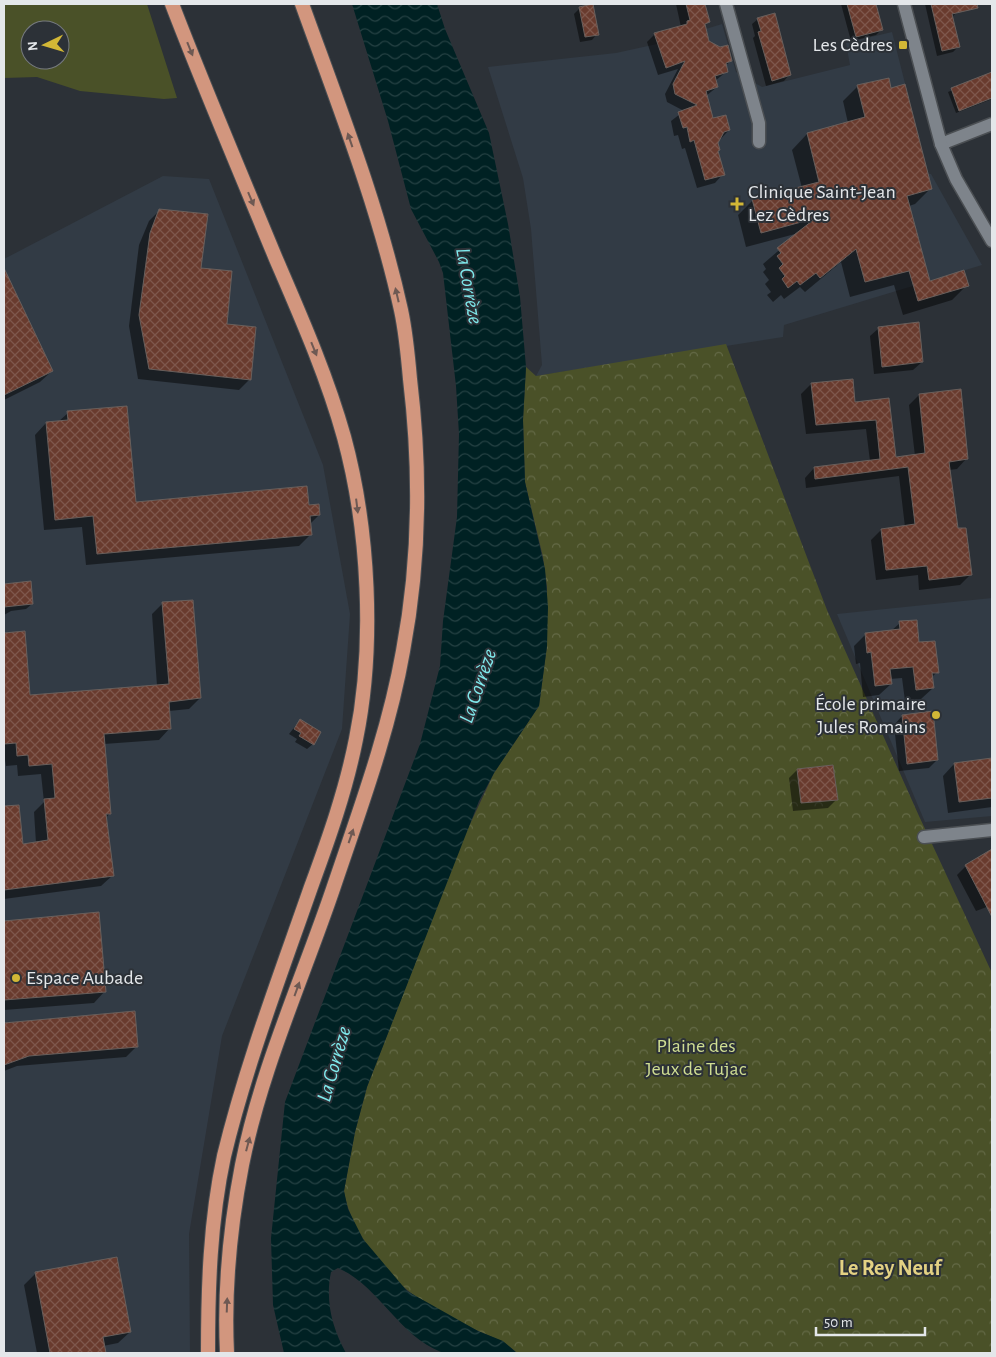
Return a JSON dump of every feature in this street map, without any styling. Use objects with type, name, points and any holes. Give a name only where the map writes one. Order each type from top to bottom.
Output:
[{"type":"highway","points":[[172,4],[317,356],[344,438],[356,497],[364,565],[367,644],[364,689],[342,800],[261,1032],[224,1160],[208,1286],[208,1353]]},
{"type":"highway","points":[[227,1353],[228,1285],[242,1164],[269,1069],[330,897],[380,746],[403,654],[417,547],[419,487],[415,421],[402,314],[368,193],[302,4]]},
{"type":"street","points":[[726,4],[759,122],[759,142]]},
{"type":"street","points":[[904,4],[941,144],[956,179],[992,241]]},
{"type":"street","points":[[941,144],[992,124]]},
{"type":"street","points":[[924,837],[992,830]]},
{"type":"shaded area","name":"Clinique Saint-Jean Lez Cèdres","points":[[722,24],[736,72],[762,87],[850,65],[846,43],[892,32],[928,174],[931,174],[982,265],[784,325],[783,337],[536,376],[542,365],[531,229],[523,178],[488,67],[616,53],[657,44]]},
{"type":"shaded area","points":[[163,176],[209,179],[323,465],[350,614],[342,729],[222,1036],[189,1234],[190,1353],[4,1353],[4,259]]},
{"type":"shaded area","name":"École primaire Jules Romains","points":[[992,598],[992,816],[925,822],[837,614]]},
{"type":"green space","points":[[4,4],[147,4],[177,98],[164,99],[80,91],[37,77],[4,78]]},
{"type":"green space","name":"Plaine des Jeux de Tujac","points":[[726,344],[827,610],[992,973],[992,1353],[517,1353],[499,1341],[428,1304],[403,1287],[380,1263],[370,1249],[360,1234],[347,1205],[344,1191],[355,1132],[367,1087],[463,839],[494,773],[539,706],[547,646],[547,587],[543,557],[525,482],[523,420],[526,367],[536,376]]},
{"type":"water","name":"La Corrèze","points":[[352,4],[437,4],[445,29],[489,133],[508,224],[520,297],[526,367],[523,420],[525,482],[545,569],[548,607],[547,646],[539,706],[494,773],[479,801],[367,1087],[355,1132],[344,1191],[348,1209],[363,1239],[407,1291],[478,1331],[503,1341],[517,1353],[465,1354],[441,1352],[412,1334],[365,1286],[338,1268],[331,1272],[329,1303],[337,1334],[346,1353],[284,1353],[273,1305],[271,1238],[285,1102],[420,744],[440,666],[443,621],[457,517],[459,434],[456,386],[443,273],[411,209],[388,121]]},
{"type":"building","points":[[593,4],[599,35],[585,37],[579,7]]},
{"type":"building","points":[[686,4],[705,4],[710,22],[705,24],[709,41],[720,47],[728,45],[732,61],[726,63],[728,72],[715,76],[718,87],[706,91],[713,118],[726,115],[730,130],[724,132],[718,143],[720,150],[718,151],[725,175],[705,180],[694,140],[690,142],[687,127],[683,128],[678,112],[697,105],[675,94],[673,84],[685,61],[666,68],[654,33],[687,24],[687,21],[690,20]]},
{"type":"building","points":[[847,4],[876,4],[883,30],[856,37]]},
{"type":"building","points":[[931,4],[977,4],[978,8],[952,14],[960,47],[942,51]]},
{"type":"building","points":[[775,13],[791,75],[772,81],[758,32],[761,31],[757,18]]},
{"type":"building","points":[[992,72],[992,98],[959,111],[951,88]]},
{"type":"building","points":[[889,78],[891,88],[905,84],[932,189],[907,196],[930,281],[964,270],[969,286],[918,301],[909,271],[865,282],[856,249],[820,278],[816,273],[800,285],[797,281],[788,288],[782,279],[785,276],[779,268],[783,264],[777,256],[781,253],[777,248],[816,218],[761,233],[752,199],[819,182],[807,133],[865,117],[857,85]]},
{"type":"building","points":[[159,209],[208,214],[201,268],[232,271],[227,324],[256,327],[251,380],[149,369],[139,315],[150,233]]},
{"type":"building","points":[[4,268],[53,371],[4,395]]},
{"type":"building","points":[[919,322],[923,362],[882,367],[878,327]]},
{"type":"building","points":[[853,379],[855,402],[889,398],[896,457],[925,453],[919,394],[961,389],[968,459],[949,462],[958,528],[966,528],[972,575],[929,580],[927,566],[886,570],[881,529],[915,524],[908,467],[815,479],[814,467],[880,459],[876,420],[816,425],[811,383]]},
{"type":"building","points":[[127,406],[136,502],[307,486],[309,505],[319,504],[320,515],[310,516],[312,535],[97,554],[93,516],[55,520],[46,422],[68,420],[67,411]]},
{"type":"building","points":[[31,581],[33,604],[4,607],[4,584]]},
{"type":"building","points":[[193,600],[201,698],[169,702],[171,729],[104,734],[111,814],[106,814],[114,876],[4,890],[4,806],[19,805],[23,844],[48,840],[44,799],[55,798],[52,764],[29,766],[28,755],[17,756],[16,743],[4,744],[4,633],[25,631],[30,695],[169,684],[162,602]]},
{"type":"building","points":[[917,620],[919,642],[935,641],[939,673],[932,673],[934,688],[916,690],[913,667],[890,669],[892,684],[875,686],[871,652],[867,653],[865,633],[900,629],[899,621]]},
{"type":"building","points":[[933,711],[938,760],[907,764],[902,715]]},
{"type":"building","points":[[300,719],[321,732],[314,745],[299,736],[301,733],[294,729]]},
{"type":"building","points":[[992,758],[992,798],[959,802],[954,763]]},
{"type":"building","points":[[833,765],[838,800],[801,803],[797,769]]},
{"type":"building","points":[[992,849],[992,917],[965,865]]},
{"type":"building","points":[[99,912],[106,992],[4,1000],[4,921]]},
{"type":"building","points":[[135,1011],[138,1047],[29,1056],[4,1065],[4,1023]]},
{"type":"building","points":[[117,1257],[131,1332],[103,1337],[106,1353],[50,1353],[35,1272]]},
{"type":"place","name":"Les Cèdres","points":[[903,45]]},
{"type":"place","name":"Clinique Saint-Jean Lez Cèdres","points":[[737,204]]},
{"type":"place","name":"École primaire Jules Romains","points":[[936,715]]},
{"type":"place","name":"Espace Aubade","points":[[16,978]]},
{"type":"district","name":"Le Rey Neuf","points":[[890,1268]]}]
